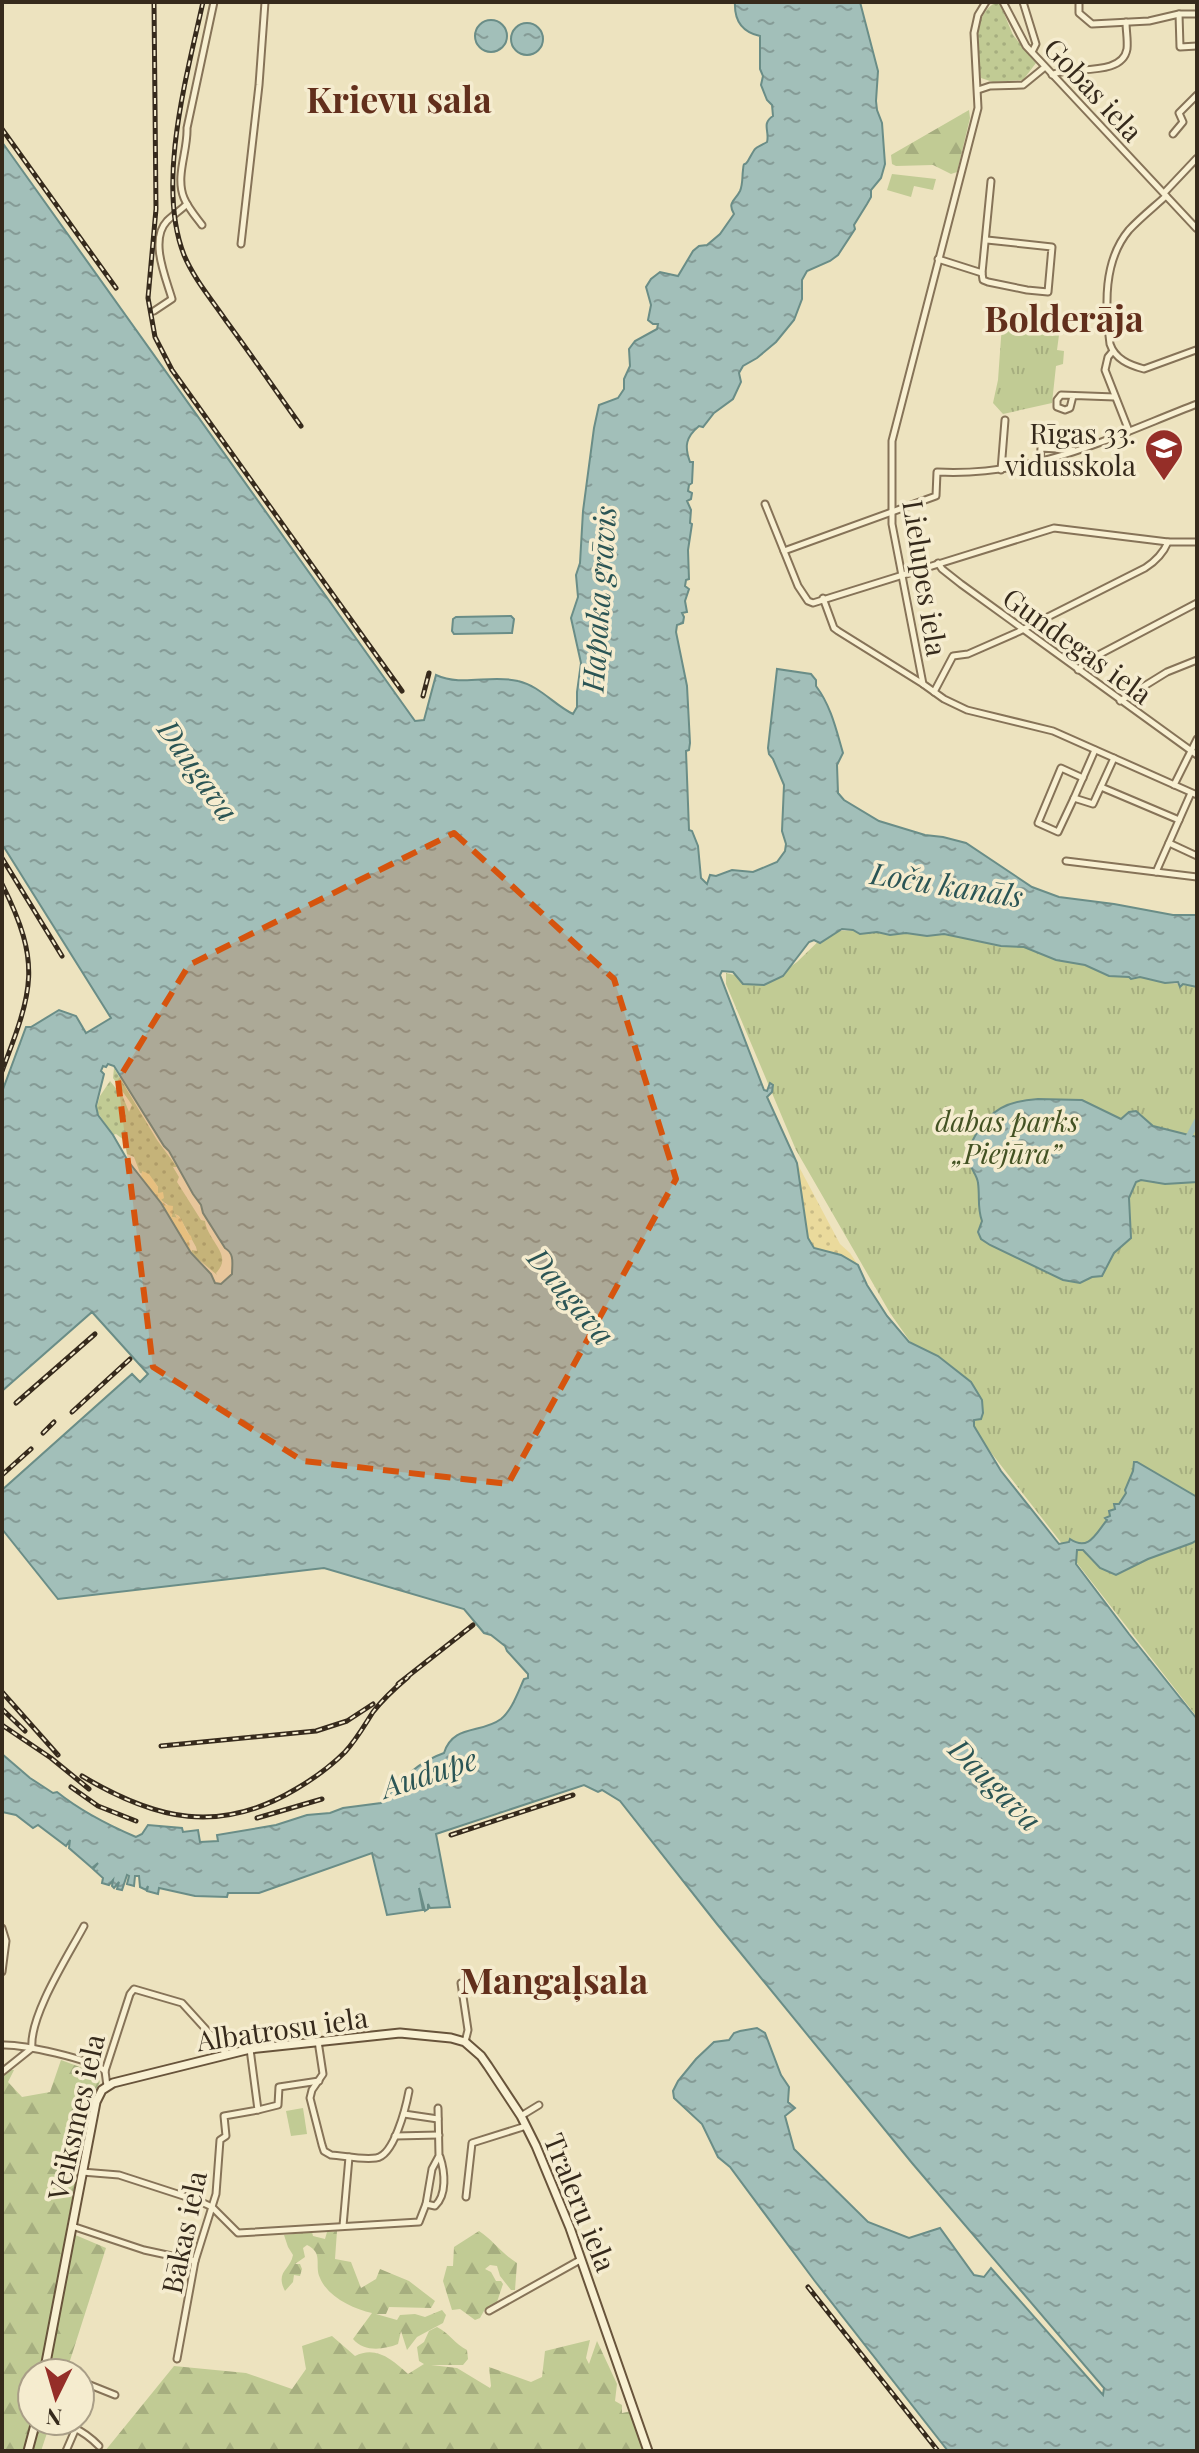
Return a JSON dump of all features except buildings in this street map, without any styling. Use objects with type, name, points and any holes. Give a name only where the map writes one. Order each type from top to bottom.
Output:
[{"type":"main road","name":"Albatrosu iela","points":[[107,2086],[250,2049],[400,2033],[465,2042]]},
{"type":"main road","name":"Traleru iela","points":[[465,2042],[481,2056],[526,2125],[559,2200],[648,2451]]},
{"type":"main road","name":"Veiksmes iela","points":[[48,2357],[96,2102],[107,2086]]},
{"type":"street","points":[[202,225],[187,204],[181,182],[188,145],[187,128],[214,2]]},
{"type":"street","points":[[241,244],[265,2]]},
{"type":"street","name":"Lielupes iela","points":[[986,2],[978,15],[974,33],[978,108],[893,435],[891,512],[894,540],[923,684],[967,710],[1041,727],[1194,794]]},
{"type":"street","name":"Gobas iela","points":[[1003,2],[1032,52],[1197,229]]},
{"type":"street","points":[[1023,2],[1036,44],[1032,52]]},
{"type":"street","points":[[1079,2],[1079,13],[1092,24],[1149,21],[1179,14],[1197,14]]},
{"type":"street","points":[[1179,14],[1180,47],[1197,46]]},
{"type":"street","points":[[1052,75],[1064,71],[1104,69],[1121,58],[1127,50],[1126,22]]},
{"type":"street","points":[[978,90],[990,86],[1023,85],[1045,67]]},
{"type":"street","points":[[1173,134],[1183,122],[1179,113],[1197,95]]},
{"type":"street","points":[[1196,350],[1144,369],[1121,359],[1113,351],[1109,334],[1108,275],[1128,231],[1197,158]]},
{"type":"street","points":[[987,240],[1052,247],[1048,292],[983,280],[991,181]]},
{"type":"street","points":[[154,311],[172,299],[159,249],[160,231],[187,204]]},
{"type":"street","points":[[938,259],[982,273]]},
{"type":"street","points":[[1113,351],[1105,370],[1129,431]]},
{"type":"street","points":[[1073,396],[1115,397]]},
{"type":"street","points":[[784,551],[936,496],[937,472],[963,474],[1040,462],[1078,451],[1197,404]]},
{"type":"street","points":[[1001,470],[1005,420]]},
{"type":"street","points":[[1040,462],[1041,448],[1078,451]]},
{"type":"street","points":[[765,504],[804,597],[813,603],[1054,528],[1168,542],[1197,542]]},
{"type":"street","points":[[934,692],[953,656],[968,654],[1023,630],[1152,564],[1165,551],[1168,542]]},
{"type":"street","name":"Gundegas iela","points":[[938,563],[1023,630],[1197,755]]},
{"type":"street","points":[[823,598],[834,628],[923,684]]},
{"type":"street","points":[[1078,670],[1085,662],[1197,603]]},
{"type":"street","points":[[1120,701],[1167,672],[1197,660]]},
{"type":"street","points":[[1174,785],[1197,739]]},
{"type":"street","points":[[1083,778],[1061,768],[1038,823],[1058,832],[1074,798],[1083,778],[1095,750]]},
{"type":"street","points":[[1074,798],[1091,805],[1114,758]]},
{"type":"street","points":[[1101,787],[1179,820]]},
{"type":"street","points":[[1156,872],[1194,794]]},
{"type":"street","points":[[1169,843],[1197,856]]},
{"type":"street","points":[[1066,861],[1197,877]]},
{"type":"street","points":[[2,2072],[32,2048],[34,2030],[47,1995],[84,1926]]},
{"type":"street","points":[[2,1928],[6,1941],[2,1972]]},
{"type":"street","points":[[461,1983],[468,2030],[465,2042]]},
{"type":"street","name":"Veiksmes iela","points":[[107,2086],[105,2071],[134,1989],[182,2003],[225,2054]]},
{"type":"street","points":[[318,2041],[323,2074],[310,2098],[324,2151],[331,2155],[378,2158],[387,2154],[409,2091]]},
{"type":"street","points":[[2,2045],[32,2048],[93,2064],[105,2071]]},
{"type":"street","points":[[250,2049],[258,2110],[278,2105],[279,2087],[319,2081]]},
{"type":"street","points":[[521,2116],[539,2105]]},
{"type":"street","points":[[426,2204],[435,2206],[442,2197],[438,2108]]},
{"type":"street","name":"Bākas iela","points":[[177,2359],[195,2261],[218,2184],[220,2140],[226,2136],[224,2116],[258,2110]]},
{"type":"street","points":[[403,2114],[438,2119]]},
{"type":"street","points":[[466,2197],[472,2143],[526,2125]]},
{"type":"street","points":[[395,2136],[439,2135]]},
{"type":"street","points":[[82,2172],[119,2175],[212,2207],[238,2233],[419,2222],[426,2204],[428,2181],[439,2156]]},
{"type":"street","points":[[343,2226],[349,2157]]},
{"type":"street","points":[[72,2226],[144,2250],[195,2261]]},
{"type":"street","points":[[489,2311],[580,2260]]},
{"type":"street","points":[[96,2387],[115,2395]]},
{"type":"street","points":[[89,2437],[99,2446]]},
{"type":"highlighted area","points":[[454,833],[614,979],[676,1179],[508,1484],[303,1461],[153,1367],[118,1080],[189,965]]},
{"type":"green space","points":[[995,3],[1000,4],[1013,35],[1036,63],[1023,80],[993,82],[981,78],[977,48],[979,26],[982,17]]},
{"type":"green space","points":[[969,110],[970,118],[957,172],[951,174],[933,165],[892,164],[891,155]]},
{"type":"green space","points":[[892,174],[936,179],[933,190],[914,186],[911,197],[887,190]]},
{"type":"green space","points":[[1002,324],[1051,326],[1059,335],[1057,350],[1064,351],[1063,364],[1056,366],[1052,403],[1003,414],[993,403]]},
{"type":"green space","name":"dabas parks „Piejūra”","points":[[945,929],[1000,938],[1165,983],[1197,985],[1197,1717],[964,1418],[890,1313],[796,1150],[726,984],[726,973],[768,983],[797,962],[829,931]]},
{"type":"green space","points":[[114,1068],[177,1167],[173,1167],[179,1177],[177,1182],[201,1220],[205,1221],[221,1254],[217,1275],[191,1253],[192,1250],[197,1251],[196,1247],[179,1216],[175,1214],[177,1218],[172,1217],[168,1205],[161,1200],[158,1187],[149,1175],[140,1173],[134,1157],[127,1154],[124,1140],[113,1135],[96,1110],[100,1096],[110,1081],[123,1097],[129,1112],[132,1105],[113,1078]]},
{"type":"green space","points":[[61,2060],[96,2073],[100,2082],[92,2097],[66,2231],[106,2248],[71,2357],[16,2357],[16,2437],[46,2437],[41,2451],[2,2451],[2,2076],[8,2070],[14,2070],[8,2082],[22,2097],[50,2092]]},
{"type":"green space","points":[[303,2108],[307,2134],[291,2136],[286,2111]]},
{"type":"green space","points":[[337,2231],[335,2259],[351,2262],[361,2288],[376,2279],[380,2269],[409,2281],[435,2301],[431,2308],[389,2307],[386,2314],[376,2314],[397,2320],[400,2315],[425,2317],[442,2310],[446,2315],[443,2323],[417,2337],[407,2350],[401,2331],[398,2344],[392,2346],[374,2349],[357,2343],[353,2339],[372,2313],[349,2305],[329,2291],[318,2273],[317,2256],[307,2245],[303,2248],[305,2257],[295,2264],[300,2264],[300,2276],[294,2275],[293,2282],[285,2291],[282,2275],[293,2255],[284,2235],[312,2232],[313,2236],[325,2239],[327,2232]]},
{"type":"green space","points":[[479,2231],[517,2263],[515,2290],[511,2290],[500,2276],[497,2266],[490,2265],[485,2269],[503,2284],[496,2305],[485,2309],[475,2320],[460,2309],[452,2310],[443,2281],[447,2266],[453,2266],[454,2247]]},
{"type":"green space","points":[[437,2327],[467,2350],[468,2359],[463,2365],[431,2365],[457,2368],[490,2388],[489,2367],[531,2382],[542,2377],[545,2351],[590,2340],[586,2358],[589,2364],[597,2341],[617,2384],[615,2401],[622,2405],[622,2413],[632,2411],[645,2451],[105,2451],[174,2366],[246,2373],[292,2389],[306,2369],[302,2346],[332,2336],[355,2356],[377,2353],[408,2374],[424,2364],[419,2361],[417,2347],[424,2342],[429,2331]]},
{"type":"sand","points":[[797,1163],[840,1244],[858,1265],[841,1255],[814,1248],[808,1238]]},
{"type":"sand","points":[[142,1171],[149,1174],[158,1187],[158,1193],[163,1192],[164,1198],[161,1200],[173,1206],[172,1217],[177,1218],[175,1214],[178,1216],[191,1236],[191,1253],[161,1203],[141,1178]]},
{"type":"water","points":[[735,2],[860,2],[878,71],[876,101],[882,123],[885,164],[881,178],[871,190],[871,197],[854,225],[855,229],[838,255],[807,271],[802,280],[802,299],[794,320],[776,342],[743,366],[739,373],[741,382],[733,399],[714,413],[703,427],[699,426],[687,442],[688,456],[693,462],[692,483],[688,491],[692,493],[687,501],[692,524],[688,550],[689,579],[685,586],[689,589],[685,601],[687,612],[682,613],[683,623],[677,625],[676,632],[687,686],[689,830],[698,846],[701,878],[707,884],[710,875],[732,870],[753,872],[777,862],[785,851],[782,831],[784,785],[768,748],[777,669],[811,674],[816,680],[843,753],[837,765],[838,793],[879,821],[966,843],[1032,887],[1059,897],[1173,915],[1197,915],[1197,987],[1183,984],[1180,987],[1178,982],[1165,983],[1140,977],[1109,976],[1085,965],[1056,960],[1024,947],[1001,946],[944,934],[860,934],[842,929],[820,943],[814,940],[809,942],[783,976],[764,985],[743,984],[733,972],[722,971],[720,975],[764,1090],[767,1091],[770,1083],[773,1085],[767,1097],[797,1163],[808,1238],[814,1248],[841,1255],[858,1265],[887,1316],[909,1342],[938,1356],[971,1382],[982,1400],[983,1413],[981,1419],[974,1420],[974,1426],[1001,1471],[1059,1544],[1070,1539],[1087,1542],[1095,1535],[1107,1520],[1105,1518],[1110,1516],[1109,1511],[1115,1509],[1114,1504],[1119,1504],[1126,1493],[1134,1462],[1197,1497],[1197,1540],[1192,1543],[1116,1575],[1100,1568],[1083,1550],[1077,1550],[1076,1564],[1197,1719],[1197,2451],[948,2451],[730,2167],[718,2157],[702,2124],[674,2098],[673,2091],[678,2081],[714,2042],[729,2040],[734,2033],[757,2028],[765,2033],[781,2075],[789,2087],[788,2102],[795,2108],[785,2116],[794,2149],[868,2222],[909,2238],[940,2228],[974,2275],[984,2277],[991,2268],[1103,2395],[1104,2388],[912,2163],[620,1801],[602,1790],[598,1792],[584,1785],[436,1834],[450,1907],[430,1908],[428,1904],[425,1911],[419,1888],[423,1910],[387,1915],[372,1853],[259,1893],[228,1893],[227,1897],[195,1896],[159,1888],[158,1894],[147,1891],[148,1886],[146,1890],[140,1887],[139,1876],[135,1876],[134,1886],[127,1884],[127,1875],[122,1890],[117,1889],[119,1882],[114,1888],[113,1880],[109,1885],[102,1883],[103,1878],[93,1869],[98,1863],[92,1868],[69,1848],[70,1840],[66,1846],[38,1825],[33,1828],[16,1815],[2,1812],[2,1754],[53,1793],[57,1792],[95,1818],[136,1837],[148,1825],[182,1828],[183,1832],[198,1830],[200,1842],[218,1841],[217,1835],[381,1803],[416,1768],[444,1753],[448,1744],[461,1733],[501,1719],[512,1706],[528,1674],[505,1646],[484,1633],[464,1609],[324,1568],[58,1599],[2,1529],[2,1490],[132,1374],[140,1382],[148,1374],[92,1312],[2,1391],[2,1092],[26,1027],[59,1010],[76,1016],[86,1033],[111,1018],[2,844],[2,142],[415,721],[424,720],[436,675],[456,680],[518,681],[533,687],[573,714],[577,707],[581,663],[571,618],[578,597],[576,575],[580,563],[583,511],[599,405],[618,398],[624,389],[624,379],[630,366],[629,349],[635,341],[657,329],[658,324],[648,320],[651,305],[646,287],[651,279],[660,272],[678,276],[693,251],[720,234],[734,214],[732,204],[741,188],[744,165],[768,138],[767,125],[773,116],[772,105],[761,85],[760,36],[744,28]],"holes":[[[108,1064],[114,1066],[230,1253],[232,1274],[221,1284],[215,1283],[211,1274],[191,1253],[161,1203],[98,1115],[96,1106],[104,1074],[101,1071]]]},
{"type":"water","points":[[491,20],[502,25],[507,36],[502,47],[491,52],[480,47],[475,36],[480,25]]},
{"type":"water","points":[[527,23],[538,28],[543,39],[538,50],[527,55],[516,50],[511,39],[516,28]]},
{"type":"water","points":[[511,616],[514,619],[512,633],[454,634],[452,631],[456,617]]},
{"type":"water","points":[[1038,1099],[1082,1100],[1121,1119],[1129,1112],[1136,1111],[1153,1126],[1197,1137],[1197,1182],[1136,1182],[1129,1198],[1131,1238],[1114,1253],[1102,1276],[1080,1283],[1063,1280],[990,1245],[981,1239],[978,1232],[982,1221],[979,1188],[969,1157],[972,1142],[987,1119],[1001,1108]]},
{"type":"waterway","points":[[1189,1136],[1197,1121]]},
{"type":"railway","points":[[154,2],[156,209],[148,298],[155,337],[172,370],[402,691]]},
{"type":"railway","points":[[203,2],[177,129],[173,163],[176,227],[184,255],[198,281],[301,426]]},
{"type":"railway","points":[[2,129],[116,288]]},
{"type":"railway","points":[[423,696],[429,673]]},
{"type":"railway","points":[[2,858],[62,956]]},
{"type":"railway","points":[[2,884],[23,936],[29,977],[21,1019],[2,1071]]},
{"type":"railway","points":[[16,1403],[95,1334]]},
{"type":"railway","points":[[72,1412],[130,1359]]},
{"type":"railway","points":[[43,1433],[54,1422]]},
{"type":"railway","points":[[2,1475],[31,1449]]},
{"type":"railway","points":[[398,1684],[473,1625]]},
{"type":"railway","points":[[82,1776],[109,1791],[162,1812],[214,1817],[240,1813],[296,1789],[328,1767],[349,1747],[373,1712],[408,1677]]},
{"type":"railway","points":[[2,1692],[58,1755]]},
{"type":"railway","points":[[161,1746],[316,1731],[347,1721],[373,1704]]},
{"type":"railway","points":[[2,1709],[25,1731]]},
{"type":"railway","points":[[2,1725],[51,1758],[89,1789]]},
{"type":"railway","points":[[71,1787],[98,1806],[136,1821]]},
{"type":"railway","points":[[451,1835],[573,1795]]},
{"type":"railway","points":[[257,1818],[322,1799]]},
{"type":"railway","points":[[808,2287],[938,2451]]},
{"type":"place","name":"Rīgas 33. vidusskola","points":[[1164,482]]},
{"type":"district","name":"Krievu sala","points":[[399,98]]},
{"type":"district","name":"Bolderāja","points":[[1064,317]]},
{"type":"district","name":"Mangaļsala","points":[[554,1979]]},
{"type":"water label","name":"Hapaka grāvis","points":[[598,599]]},
{"type":"water label","name":"Daugava","points":[[199,770]]},
{"type":"water label","name":"Loču kanāls","points":[[947,884]]},
{"type":"water label","name":"Daugava","points":[[572,1296]]},
{"type":"water label","name":"Audupe","points":[[429,1772]]},
{"type":"water label","name":"Daugava","points":[[996,1784]]}]
